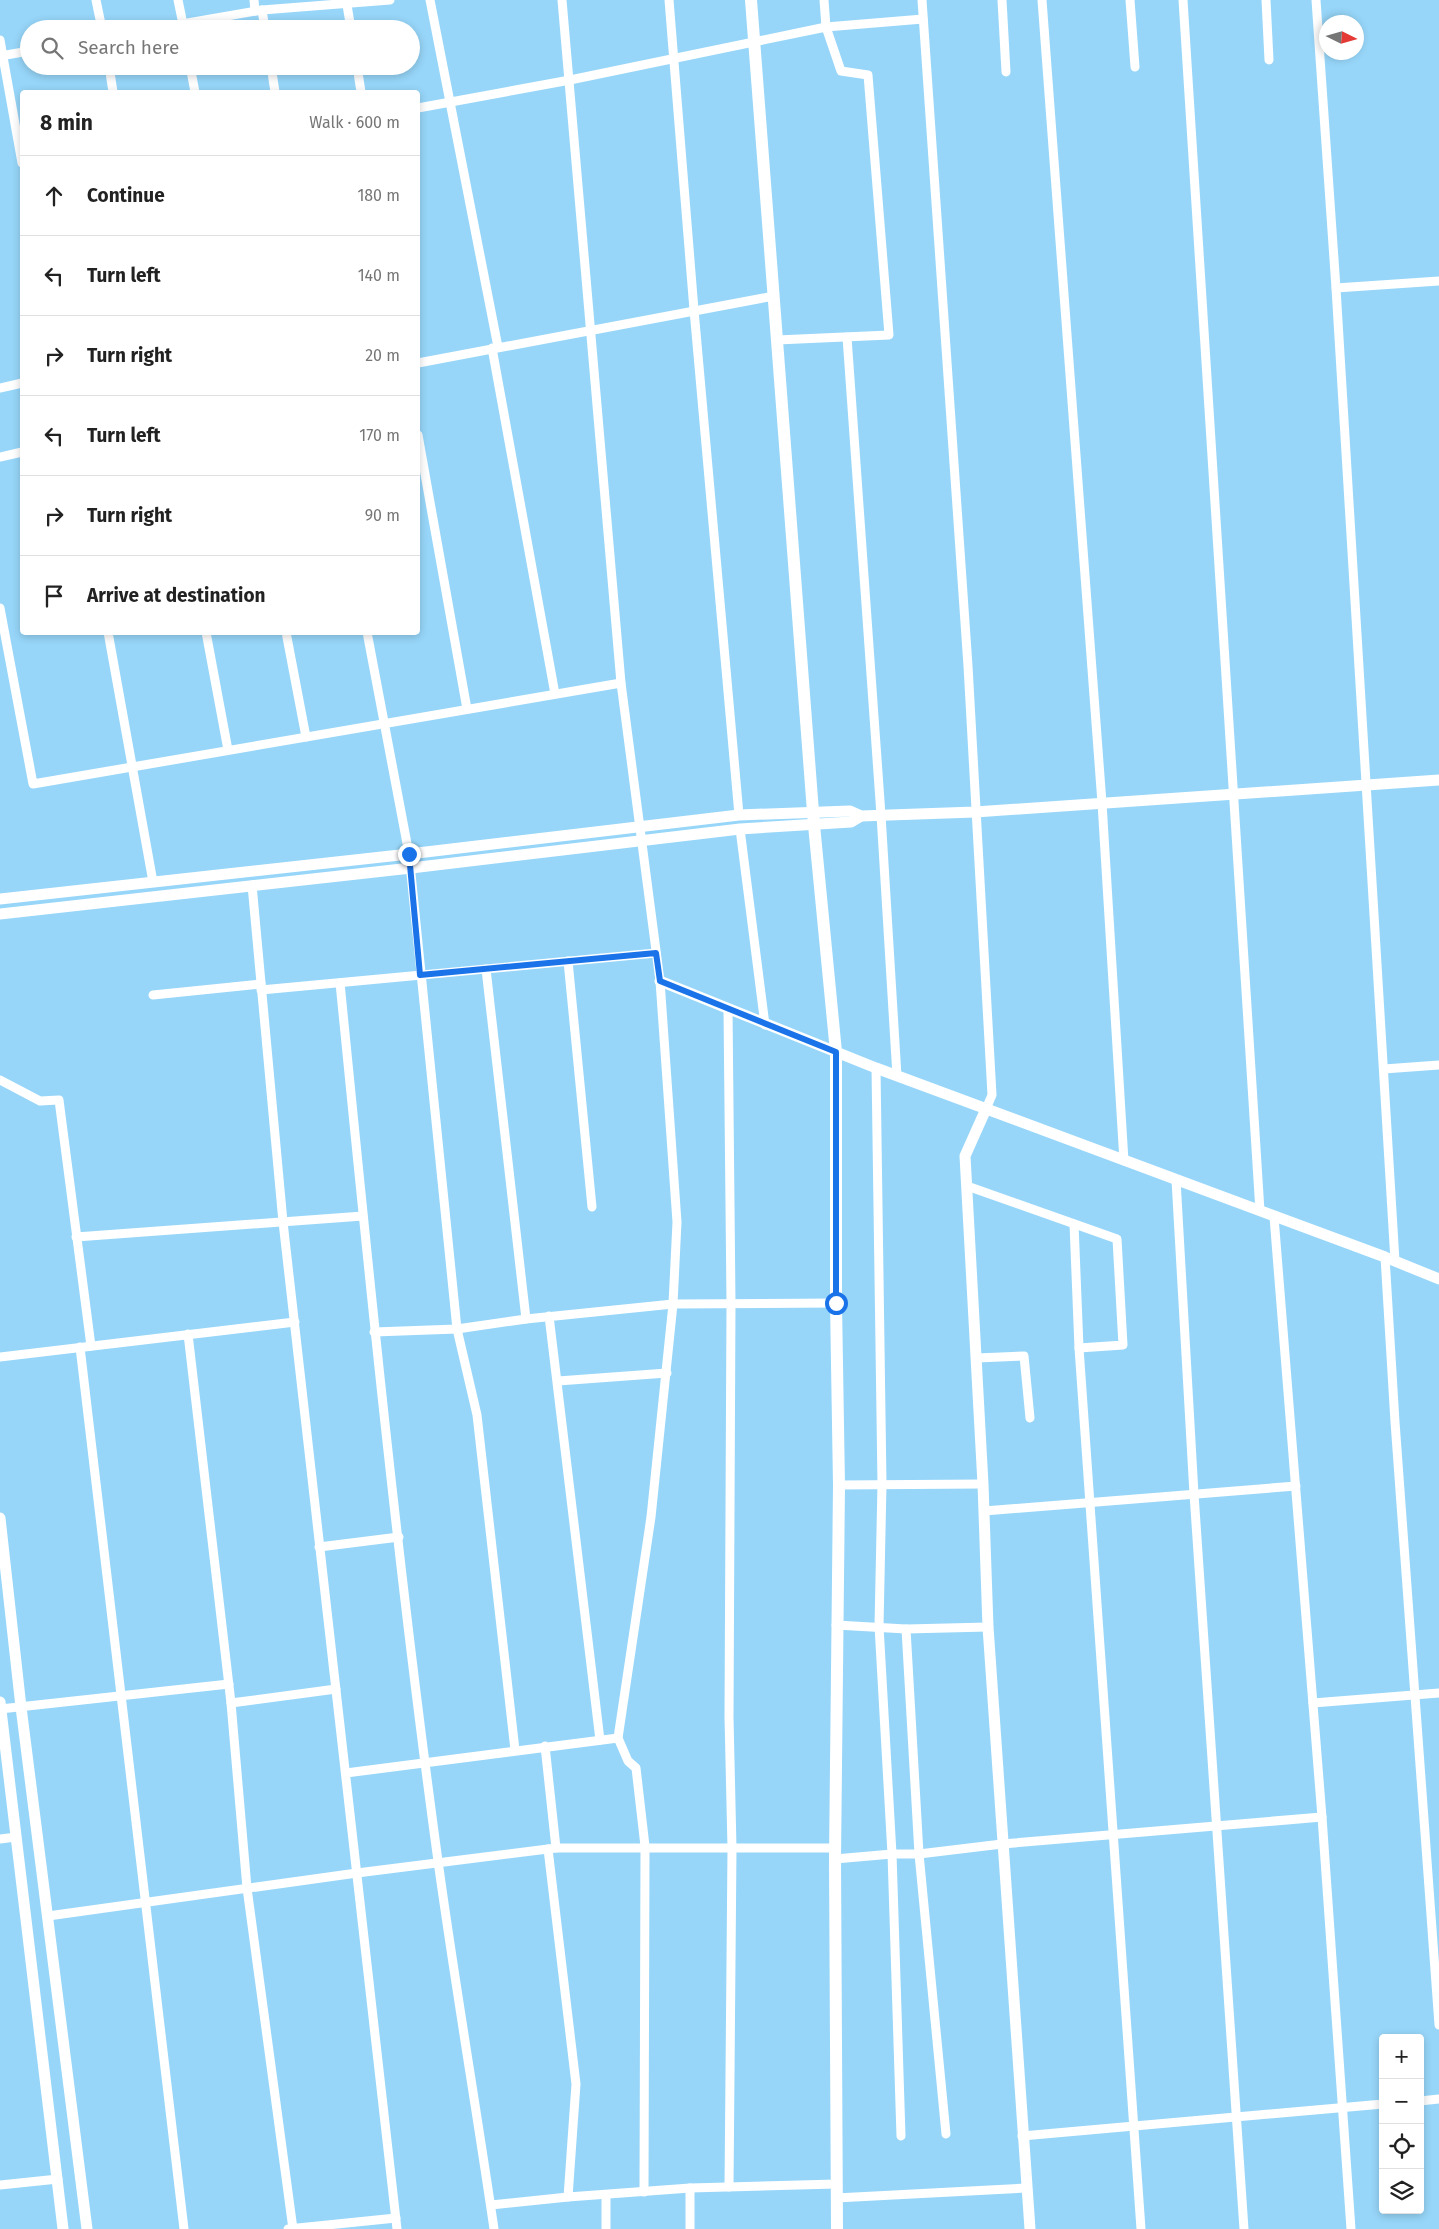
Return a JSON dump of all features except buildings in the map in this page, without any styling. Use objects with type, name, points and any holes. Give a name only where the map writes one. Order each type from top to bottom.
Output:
[{"type":"main road","points":[[751,0],[813,819],[836,1052],[836,1303],[839,1485],[835,1853],[837,2229]]},
{"type":"main road","points":[[0,914],[740,829],[813,819],[850,811],[861,816],[974,812],[1233,792],[1439,780]]},
{"type":"main road","points":[[0,899],[739,815],[813,819]]},
{"type":"main road","points":[[660,981],[765,1025],[876,1068],[1390,1259],[1439,1279]]},
{"type":"main road","points":[[986,1109],[965,1156],[977,1358],[988,1627],[1022,2136],[1030,2229]]},
{"type":"main road","points":[[0,1518],[21,1707],[87,2229]]},
{"type":"main road","points":[[0,1707],[64,2229]]},
{"type":"street","points":[[96,0],[100,20]]},
{"type":"street","points":[[178,0],[182,20]]},
{"type":"street","points":[[254,0],[262,20]]},
{"type":"street","points":[[211,20],[258,10],[315,3],[347,4],[390,0]]},
{"type":"street","points":[[430,0],[495,348],[555,694]]},
{"type":"street","points":[[562,0],[621,683],[660,981],[677,1222],[673,1304],[651,1517],[618,1738],[628,1761],[636,1768],[645,1846],[644,2192]]},
{"type":"street","points":[[669,0],[694,310],[739,815]]},
{"type":"street","points":[[777,340],[889,335],[868,75],[841,71],[826,27],[824,0]]},
{"type":"street","points":[[922,0],[968,666],[974,812],[992,1095],[986,1109]]},
{"type":"street","points":[[1002,0],[1006,72]]},
{"type":"street","points":[[1042,0],[1102,803],[1124,1161]]},
{"type":"street","points":[[1130,0],[1135,67]]},
{"type":"street","points":[[1183,0],[1260,1212]]},
{"type":"street","points":[[1266,0],[1269,60]]},
{"type":"street","points":[[1316,0],[1336,288],[1384,1069],[1394,1422],[1439,2025]]},
{"type":"street","points":[[347,4],[350,20]]},
{"type":"street","points":[[420,108],[570,80],[826,27],[923,19]]},
{"type":"street","points":[[0,40],[20,152]]},
{"type":"street","points":[[2,55],[20,52]]},
{"type":"street","points":[[110,75],[113,90]]},
{"type":"street","points":[[192,75],[195,90]]},
{"type":"street","points":[[272,75],[275,90]]},
{"type":"street","points":[[359,75],[362,90]]},
{"type":"street","points":[[1336,288],[1439,281]]},
{"type":"street","points":[[420,363],[774,296]]},
{"type":"street","points":[[848,337],[897,1076]]},
{"type":"street","points":[[0,388],[20,383]]},
{"type":"street","points":[[420,446],[467,709]]},
{"type":"street","points":[[0,457],[20,452]]},
{"type":"street","points":[[0,608],[4,653],[32,784],[621,683]]},
{"type":"street","points":[[109,635],[153,882]]},
{"type":"street","points":[[207,635],[228,750]]},
{"type":"street","points":[[287,635],[306,737]]},
{"type":"street","points":[[368,635],[411,868],[420,975],[457,1328],[477,1416],[515,1750]]},
{"type":"street","points":[[740,829],[765,1025]]},
{"type":"street","points":[[252,885],[283,1222],[397,2229]]},
{"type":"street","points":[[153,995],[340,983],[656,953]]},
{"type":"street","points":[[568,961],[592,1207]]},
{"type":"street","points":[[486,969],[526,1319]]},
{"type":"street","points":[[340,983],[374,1332],[425,1761],[438,1862],[494,2229]]},
{"type":"street","points":[[728,1009],[731,1303],[730,1717],[732,1848],[729,2186]]},
{"type":"street","points":[[1384,1069],[1439,1065]]},
{"type":"street","points":[[876,1068],[882,1484],[879,1626],[892,1854],[901,2136]]},
{"type":"street","points":[[0,1080],[40,1101],[59,1100],[91,1346]]},
{"type":"street","points":[[1176,1180],[1194,1494],[1244,2229]]},
{"type":"street","points":[[967,1186],[1117,1239],[1123,1345],[1079,1348]]},
{"type":"street","points":[[76,1236],[363,1216]]},
{"type":"street","points":[[1274,1217],[1322,1817],[1351,2229]]},
{"type":"street","points":[[1074,1224],[1079,1348],[1115,1835],[1141,2229]]},
{"type":"street","points":[[374,1332],[457,1328],[550,1316],[673,1304],[836,1303]]},
{"type":"street","points":[[550,1316],[600,1740]]},
{"type":"street","points":[[0,1357],[295,1322]]},
{"type":"street","points":[[188,1334],[229,1684],[247,1888],[293,2229]]},
{"type":"street","points":[[80,1347],[184,2229]]},
{"type":"street","points":[[977,1358],[1024,1356],[1030,1418]]},
{"type":"street","points":[[558,1381],[667,1372]]},
{"type":"street","points":[[839,1485],[983,1484]]},
{"type":"street","points":[[984,1511],[1296,1486]]},
{"type":"street","points":[[319,1547],[399,1537]]},
{"type":"street","points":[[836,1625],[906,1629],[988,1627]]},
{"type":"street","points":[[906,1629],[919,1854],[946,2134]]},
{"type":"street","points":[[0,1707],[21,1707],[229,1684]]},
{"type":"street","points":[[231,1703],[336,1689]]},
{"type":"street","points":[[1313,1703],[1439,1693]]},
{"type":"street","points":[[346,1773],[425,1761],[618,1738]]},
{"type":"street","points":[[545,1746],[552,1848],[576,2084],[568,2197]]},
{"type":"street","points":[[48,1916],[552,1848],[645,1846],[919,1854],[1002,1844],[1322,1817]]},
{"type":"street","points":[[0,1840],[16,1838]]},
{"type":"street","points":[[1424,2101],[1439,2099]]},
{"type":"street","points":[[1022,2136],[1379,2104]]},
{"type":"street","points":[[0,2185],[58,2179]]},
{"type":"street","points":[[491,2205],[690,2188],[836,2184]]},
{"type":"street","points":[[690,2188],[690,2229]]},
{"type":"street","points":[[836,2198],[1026,2188]]},
{"type":"street","points":[[606,2195],[606,2229]]},
{"type":"street","points":[[288,2229],[396,2218]]},
{"type":"route","points":[[409,854],[420,975],[656,953],[660,981],[765,1025],[836,1052],[836,1303]]}]
